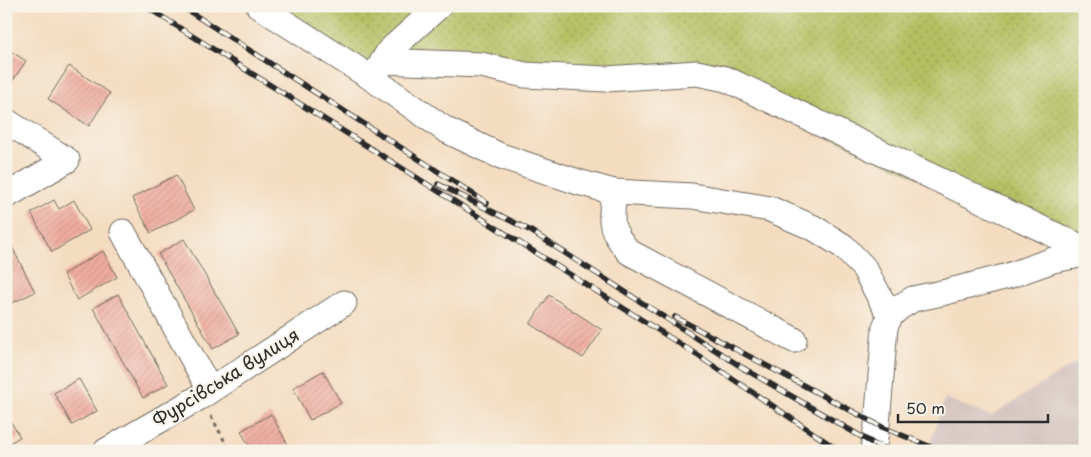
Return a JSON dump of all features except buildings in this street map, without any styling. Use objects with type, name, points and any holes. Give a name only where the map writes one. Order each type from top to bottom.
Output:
[{"type":"street","points":[[260,6],[378,70],[446,130],[498,155],[614,192],[692,196],[770,209],[814,228],[843,246],[864,268],[890,316]]},
{"type":"street","points":[[378,70],[389,51],[439,6]]},
{"type":"street","points":[[378,70],[481,65],[525,75],[606,79],[697,72],[726,79],[1076,245],[1085,247]]},
{"type":"street","points":[[6,120],[67,160],[6,196]]},
{"type":"street","points":[[614,192],[611,224],[618,240],[629,252],[794,340]]},
{"type":"street","points":[[123,232],[205,393]]},
{"type":"street","points":[[873,451],[885,327],[890,316],[900,306],[912,299],[1008,276],[1053,260],[1085,254]]},
{"type":"street","name":"Фурсівська вулиця","points":[[106,451],[205,393],[344,303]]},
{"type":"path","points":[[205,393],[230,451]]},
{"type":"shaded area","points":[[1085,357],[1085,451],[928,451],[945,398],[991,416]]},
{"type":"green space","points":[[275,6],[1085,6],[1085,255],[707,79],[361,64]]},
{"type":"railway","points":[[145,6],[688,349],[840,451]]},
{"type":"railway","points":[[181,6],[487,203]]},
{"type":"railway","points":[[438,184],[531,231],[743,368],[874,444],[892,451]]},
{"type":"railway","points":[[675,317],[882,427],[941,451]]}]
